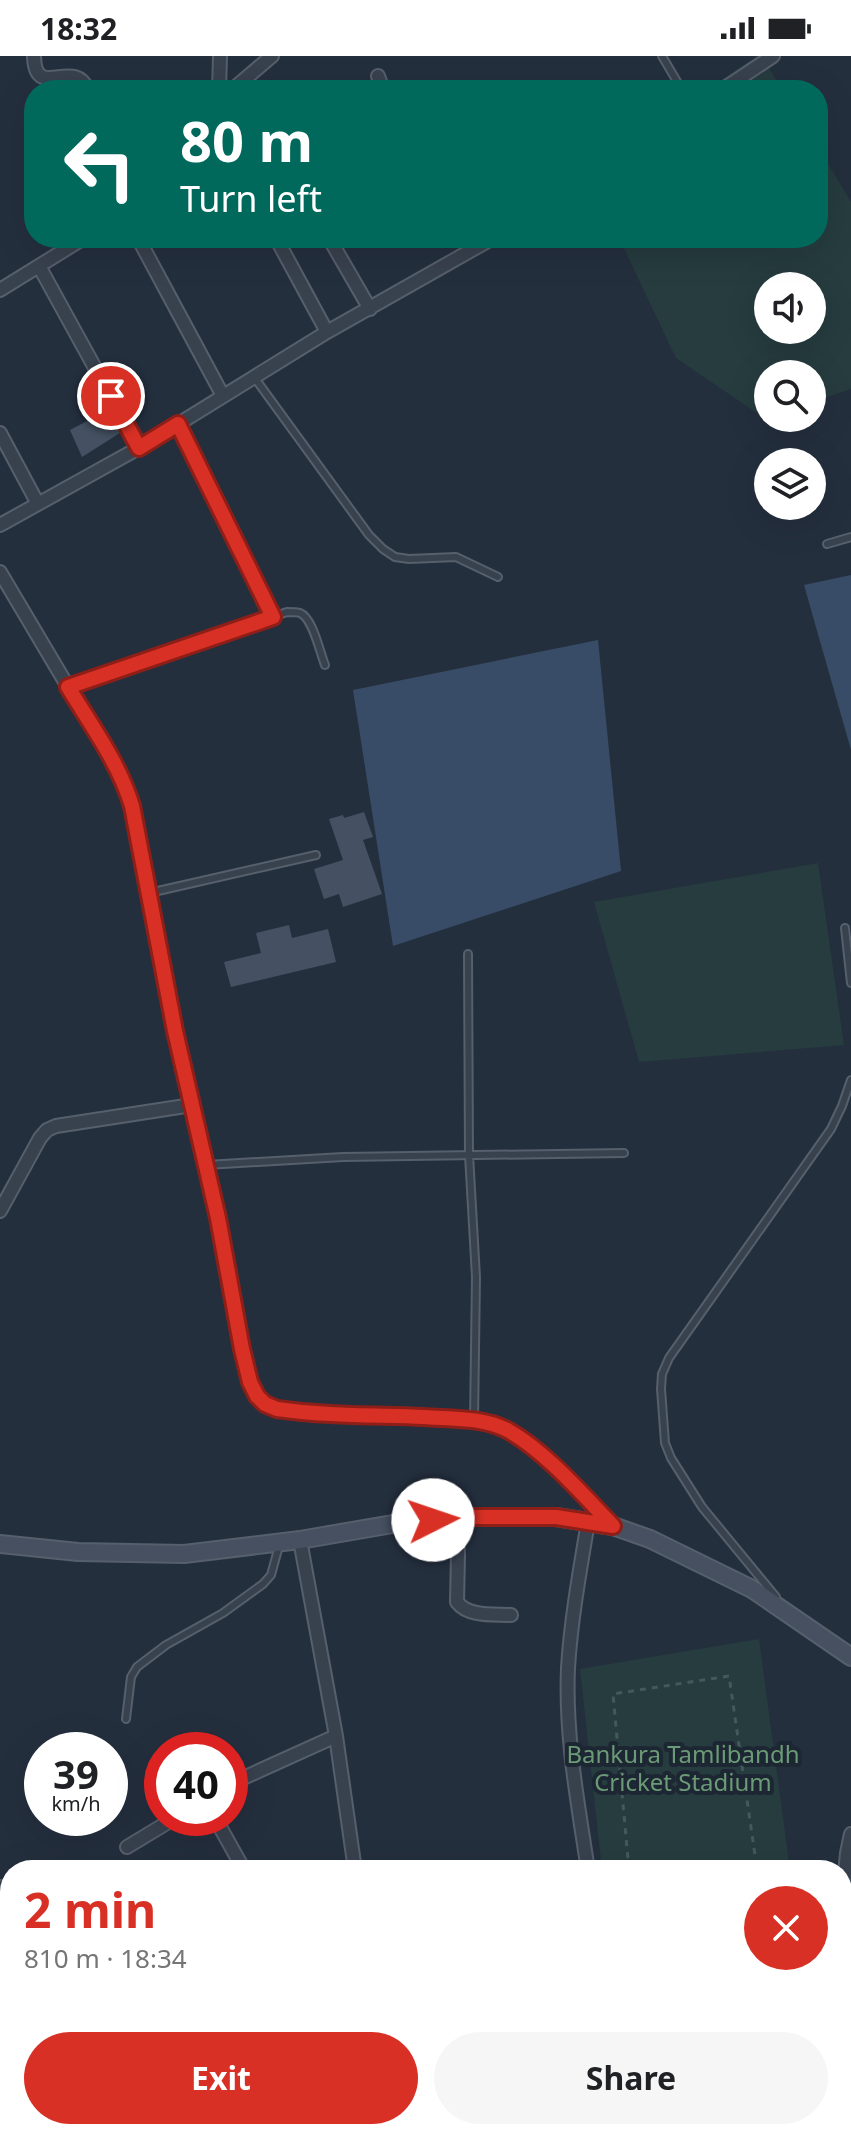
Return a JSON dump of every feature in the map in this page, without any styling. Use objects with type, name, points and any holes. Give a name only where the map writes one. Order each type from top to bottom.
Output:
[{"type":"street","points":[[34,56],[37,71],[44,77],[52,79],[76,75],[84,80]]},
{"type":"street","points":[[219,80],[220,56]]},
{"type":"street","points":[[244,80],[272,56]]},
{"type":"street","points":[[737,80],[773,56]]},
{"type":"street","points":[[378,76],[379,80]]},
{"type":"street","points":[[0,290],[68,248]]},
{"type":"street","points":[[143,248],[223,396]]},
{"type":"street","points":[[281,248],[327,332]]},
{"type":"street","points":[[335,248],[370,309]]},
{"type":"street","points":[[0,525],[139,448],[327,332],[476,248]]},
{"type":"street","points":[[39,266],[139,448]]},
{"type":"street","points":[[0,433],[38,504]]},
{"type":"street","points":[[0,572],[125,783],[175,1031],[218,1218],[242,1349],[250,1382],[257,1396],[265,1404],[295,1412],[458,1419],[506,1429],[528,1443],[613,1526]]},
{"type":"street","points":[[0,1211],[47,1130],[56,1126],[192,1105]]},
{"type":"street","points":[[0,1544],[78,1552],[184,1554],[300,1540],[410,1521],[556,1517],[613,1526],[650,1539],[752,1589],[851,1657]]},
{"type":"street","points":[[456,1518],[457,1602],[468,1612],[511,1615]]},
{"type":"street","points":[[587,1860],[575,1782],[568,1670],[573,1614],[588,1522]]},
{"type":"street","points":[[300,1540],[336,1736],[354,1860]]},
{"type":"street","points":[[248,1776],[336,1736]]},
{"type":"street","points":[[846,1860],[851,1834]]},
{"type":"street","points":[[127,1847],[145,1836]]},
{"type":"street","points":[[225,1836],[238,1860]]},
{"type":"lane","points":[[662,56],[676,80]]},
{"type":"lane","points":[[254,377],[369,535],[383,549],[395,557],[409,559],[456,557],[498,577]]},
{"type":"lane","points":[[178,424],[273,617]]},
{"type":"lane","points":[[827,544],[851,537]]},
{"type":"lane","points":[[68,687],[287,612],[305,617],[325,665]]},
{"type":"lane","points":[[149,893],[316,855]]},
{"type":"lane","points":[[845,928],[851,983]]},
{"type":"lane","points":[[468,954],[469,1155],[476,1277],[474,1421]]},
{"type":"lane","points":[[791,1616],[702,1507],[671,1458],[665,1443],[662,1374],[669,1358],[831,1129],[851,1080]]},
{"type":"lane","points":[[206,1165],[343,1157],[624,1153]]},
{"type":"lane","points":[[126,1719],[131,1677],[137,1667],[166,1645],[223,1613],[263,1584],[271,1575],[280,1542]]},
{"type":"path","points":[[628,1860],[613,1694],[729,1676],[756,1860]]},
{"type":"green space","points":[[761,56],[777,80],[721,80]]},
{"type":"green space","points":[[828,164],[851,202],[851,389],[826,397],[826,360],[754,360],[754,411],[676,358],[624,248],[828,248]]},
{"type":"green space","points":[[818,863],[844,1045],[639,1062],[594,902]]},
{"type":"green space","name":"Bankura Tamlibandh Cricket Stadium","points":[[759,1639],[789,1860],[601,1860],[580,1669]]},
{"type":"water","points":[[851,575],[851,750],[804,585]]},
{"type":"water","points":[[598,640],[621,871],[393,946],[353,690]]},
{"type":"building","points":[[108,410],[120,433],[82,457],[70,430]]},
{"type":"building","points":[[364,812],[373,837],[363,840],[382,894],[343,907],[339,894],[324,899],[314,869],[343,860],[329,819]]},
{"type":"building","points":[[289,925],[292,938],[328,929],[336,962],[231,987],[224,962],[261,953],[256,933]]},
{"type":"route","points":[[111,396],[139,448],[178,424],[273,617],[68,687],[118,768],[132,806],[175,1031],[218,1218],[250,1382],[265,1404],[277,1409],[458,1419],[489,1423],[506,1429],[528,1443],[613,1526],[556,1517],[433,1520]]}]
